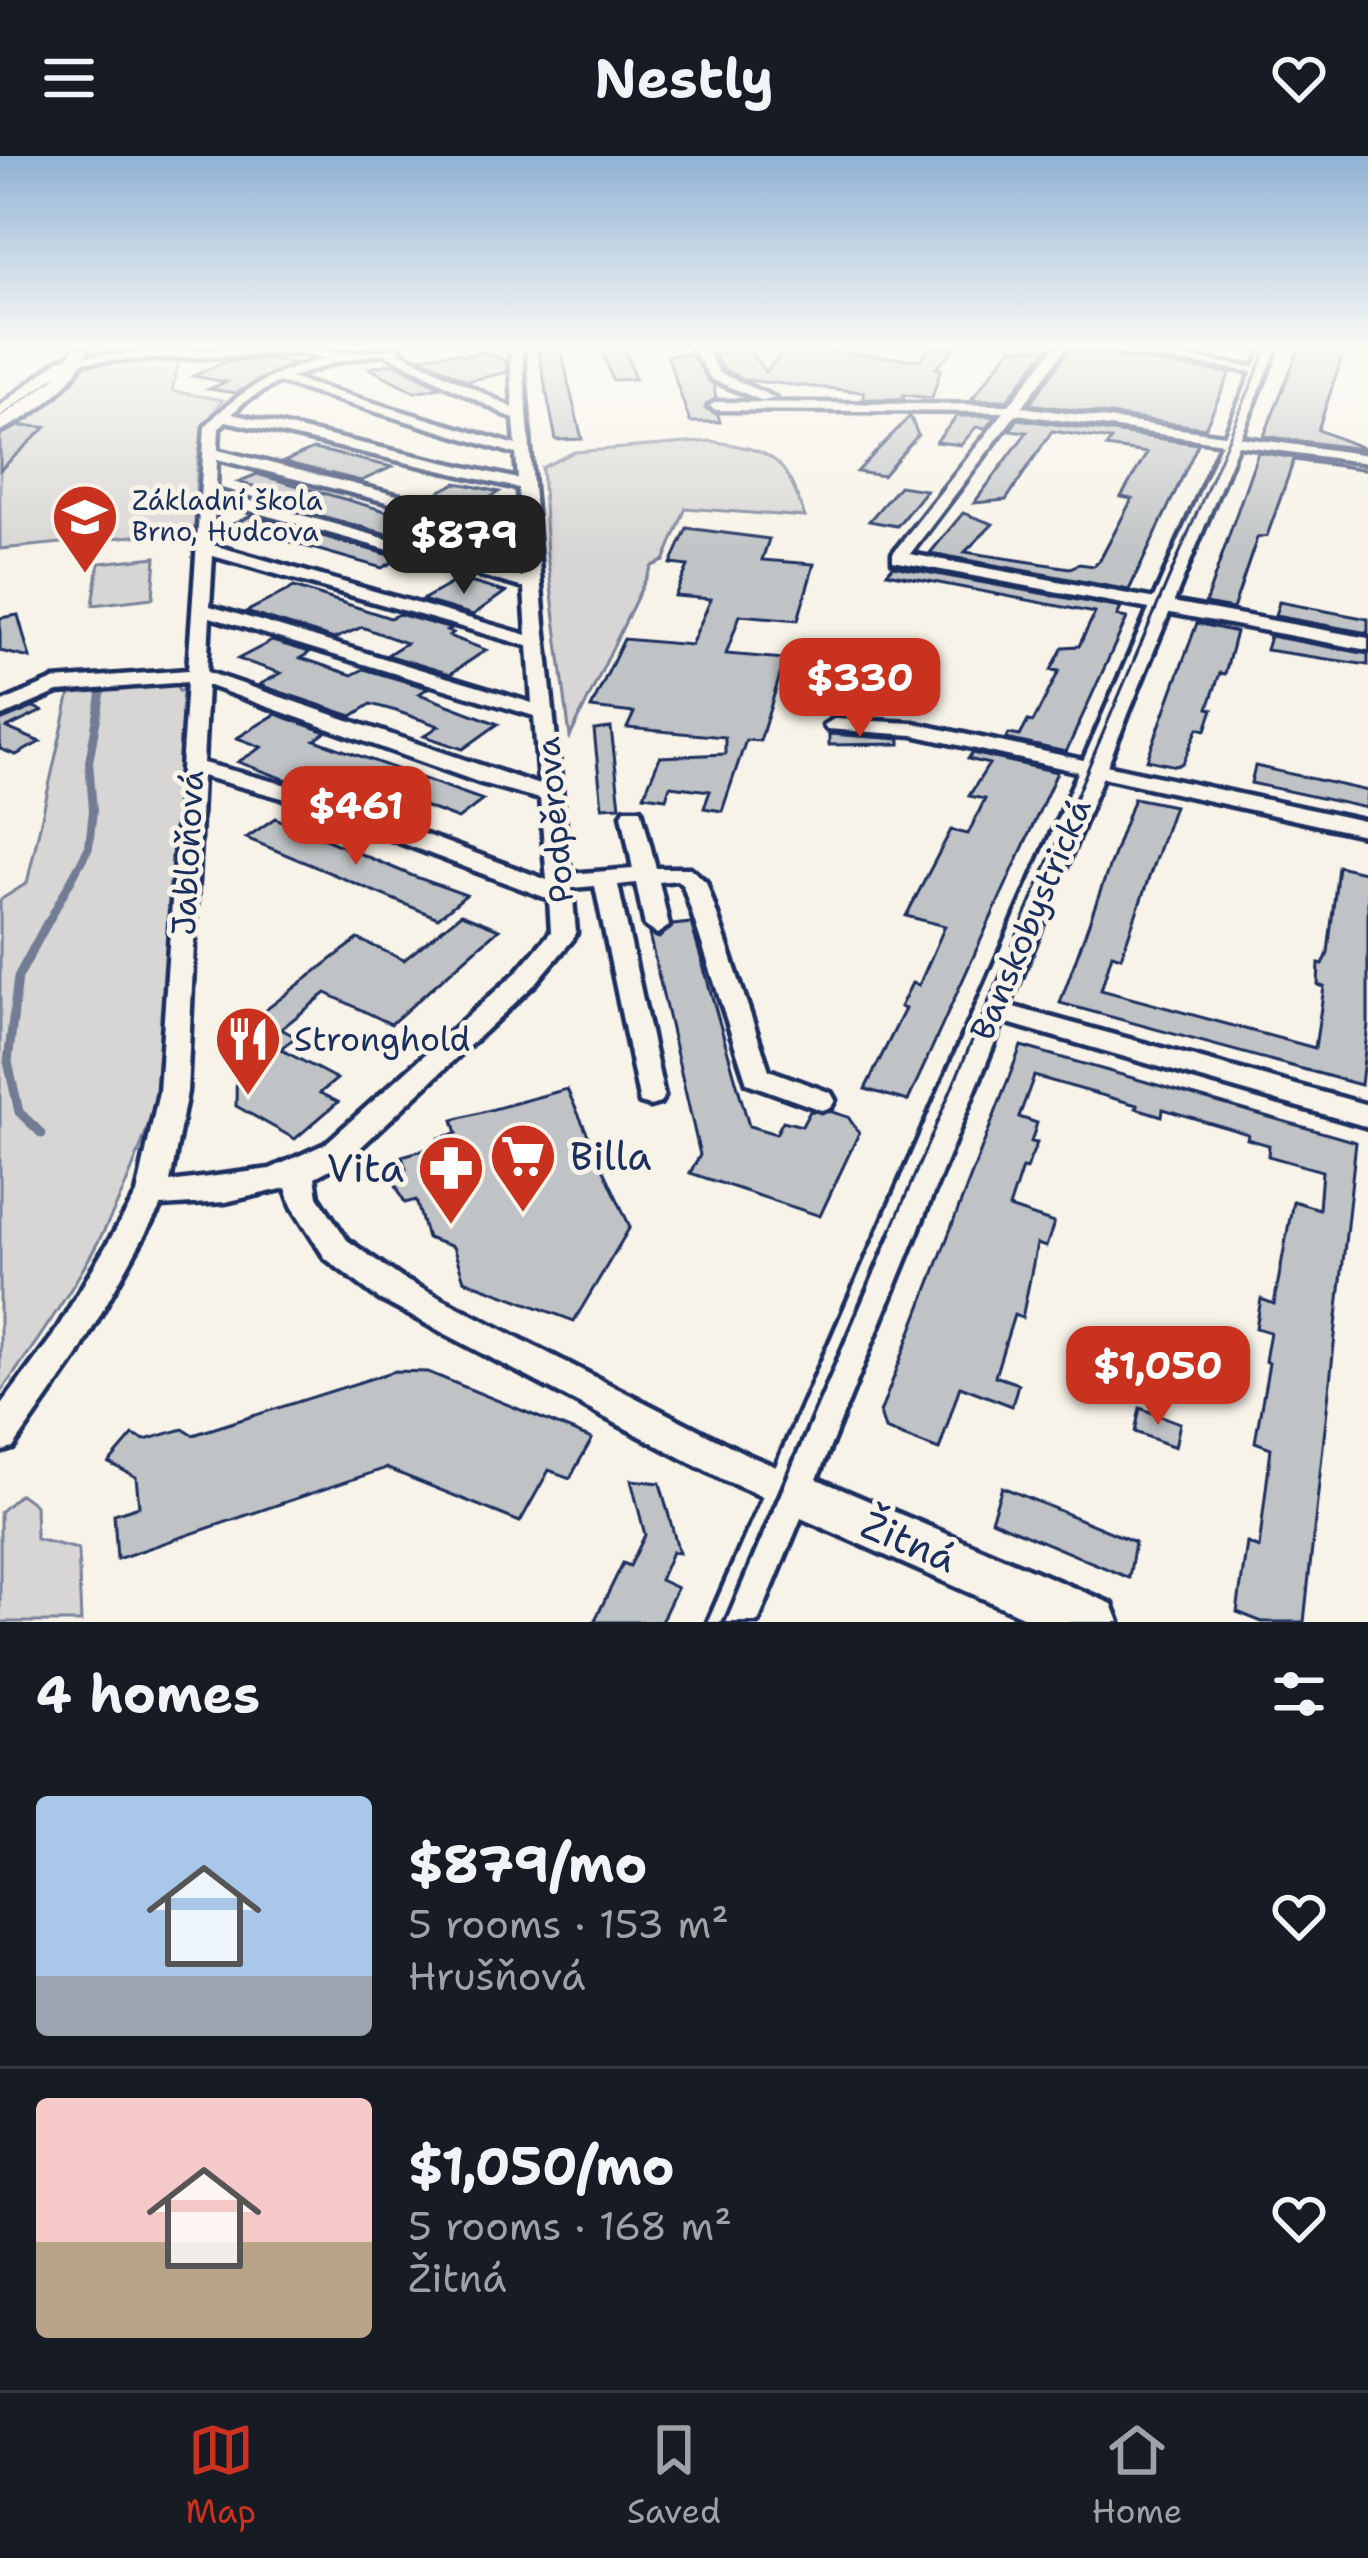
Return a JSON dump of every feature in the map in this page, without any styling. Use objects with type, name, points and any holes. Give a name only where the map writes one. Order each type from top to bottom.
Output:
[{"type":"street","name":"Jabloňová","points":[[0,1436],[65,1346],[152,1196],[173,1092],[212,427],[224,416]]},
{"type":"street","points":[[226,416],[524,485]]},
{"type":"street","points":[[404,416],[522,452]]},
{"type":"street","name":"Podpěrova","points":[[152,1196],[231,1192],[300,1175],[336,1152],[526,978],[564,933],[519,416]]},
{"type":"street","points":[[1010,416],[899,556],[1368,644]]},
{"type":"street","points":[[1061,416],[1368,459]]},
{"type":"street","name":"Banskobystrická","points":[[733,1622],[1241,416]]},
{"type":"street","points":[[211,453],[528,533]]},
{"type":"street","points":[[208,494],[532,585]]},
{"type":"street","points":[[204,548],[536,643]]},
{"type":"street","points":[[201,609],[544,713]]},
{"type":"street","points":[[0,711],[54,686],[197,675],[489,778],[551,795]]},
{"type":"street","points":[[834,725],[913,729],[1368,829]]},
{"type":"street","points":[[192,766],[294,794],[559,889],[605,879],[682,873],[694,882],[758,1076],[821,1100]]},
{"type":"street","points":[[633,814],[657,926]]},
{"type":"street","name":"Podpěrova","points":[[605,879],[650,1096]]},
{"type":"street","points":[[992,1010],[1368,1116]]},
{"type":"street","points":[[300,1175],[303,1198],[336,1249],[392,1289],[737,1468],[790,1490]]},
{"type":"street","name":"Žitná","points":[[790,1490],[1094,1622]]},
{"type":"shaded area","points":[[24,416],[212,416],[201,444],[195,530],[0,549],[0,437]]},
{"type":"shaded area","points":[[711,441],[750,449],[774,460],[790,481],[805,517],[686,508],[664,561],[652,566],[570,737],[547,555],[542,468],[574,452]]},
{"type":"shaded area","points":[[156,557],[153,598],[93,605],[99,563]]},
{"type":"shaded area","points":[[176,684],[179,691],[186,690],[157,1093],[114,1211],[50,1322],[0,1393],[0,900],[27,883],[70,693]]},
{"type":"shaded area","points":[[20,1494],[35,1505],[36,1539],[78,1549],[81,1622],[0,1622],[0,1512]]},
{"type":"building","points":[[551,416],[577,416],[582,439],[556,440]]},
{"type":"building","points":[[688,416],[718,416],[720,422],[690,422]]},
{"type":"building","points":[[910,416],[918,435],[883,476],[857,472]]},
{"type":"building","points":[[957,416],[995,416],[986,428],[976,427],[961,445],[936,442]]},
{"type":"building","points":[[1121,416],[1210,416],[1205,428]]},
{"type":"building","points":[[1272,416],[1322,416],[1318,430],[1368,450],[1264,436]]},
{"type":"building","points":[[1018,419],[1198,444],[1129,590],[930,553],[963,513],[993,524],[965,552],[1070,568],[1094,566],[1100,560],[1132,499],[1121,497],[1147,453],[1106,447],[1111,440],[1052,431],[1006,500],[974,503],[1027,432],[1010,430]]},
{"type":"building","points":[[19,426],[46,427],[0,470],[0,435]]},
{"type":"building","points":[[313,449],[392,467],[361,481],[283,462]]},
{"type":"building","points":[[1258,452],[1368,470],[1294,460],[1267,536],[1257,538],[1233,609],[1205,604]]},
{"type":"building","points":[[257,474],[396,514],[402,511],[447,522],[441,525],[452,528],[423,544],[278,504],[293,497],[238,482]]},
{"type":"building","points":[[456,483],[499,492],[471,509],[427,498]]},
{"type":"building","points":[[899,486],[926,490],[897,526],[869,521]]},
{"type":"building","points":[[251,516],[400,558],[382,568],[231,525]]},
{"type":"building","points":[[687,528],[769,539],[762,560],[814,564],[798,620],[740,615],[726,654],[785,659],[760,741],[746,740],[722,811],[704,808],[710,791],[670,786],[666,798],[644,795],[660,757],[725,754],[725,737],[627,728],[634,713],[591,708],[624,639],[691,645],[711,599],[675,596],[688,566],[671,564]]},
{"type":"building","points":[[893,566],[1121,608],[1117,616],[1127,618],[1066,752],[1006,739],[1009,734],[1020,736],[1028,721],[1033,722],[1059,671],[1051,670],[1063,647],[1079,646],[1095,613],[887,573]]},
{"type":"building","points":[[459,579],[505,592],[473,615],[422,600]]},
{"type":"building","points":[[294,587],[390,618],[399,614],[451,629],[449,636],[486,650],[450,674],[387,655],[406,643],[362,627],[334,639],[246,612]]},
{"type":"building","points":[[1279,602],[1368,619],[1368,633],[1275,616]]},
{"type":"building","points":[[18,615],[30,658],[0,651],[0,618]]},
{"type":"building","points":[[1197,623],[1236,632],[1225,674],[1220,673],[1208,708],[1213,709],[1206,730],[1198,728],[1183,763],[1147,760]]},
{"type":"building","points":[[1270,636],[1368,654],[1368,665],[1266,650]]},
{"type":"building","points":[[272,641],[310,652],[301,658],[352,675],[364,669],[428,688],[419,694],[498,724],[463,749],[424,736],[439,726],[396,711],[371,704],[352,716],[259,685],[281,673],[238,659]]},
{"type":"building","points":[[34,707],[42,711],[7,728],[40,742],[16,755],[0,749],[0,721]]},
{"type":"building","points":[[276,714],[326,732],[315,740],[483,800],[458,819],[424,806],[403,822],[238,762],[262,747],[237,738]]},
{"type":"building","points":[[611,728],[620,806],[602,807],[594,730]]},
{"type":"building","points":[[829,734],[900,739],[900,744],[829,745]]},
{"type":"building","points":[[972,753],[1057,772],[908,1101],[865,1089],[905,1009],[900,1007],[912,983],[919,985],[945,926],[906,916],[951,830],[968,834],[985,799],[969,796],[989,764],[968,759]]},
{"type":"building","points":[[1255,766],[1368,791],[1366,808],[1251,783]]},
{"type":"building","points":[[1134,798],[1174,806],[1121,957],[1112,954],[1101,990],[1315,1048],[1324,987],[1318,985],[1319,964],[1323,965],[1328,953],[1338,866],[1368,873],[1368,1024],[1361,1085],[1060,1003]]},
{"type":"building","points":[[275,818],[466,895],[438,918],[246,838]]},
{"type":"building","points":[[461,914],[499,929],[391,1024],[326,993],[281,1029],[296,1037],[280,1049],[337,1079],[320,1093],[338,1102],[295,1139],[236,1106],[237,1032],[358,939],[404,960]]},
{"type":"building","points":[[691,923],[749,1126],[776,1134],[783,1121],[802,1126],[810,1111],[832,1112],[848,1117],[859,1133],[820,1216],[690,1173],[700,1155],[649,934],[659,938],[673,925]]},
{"type":"building","points":[[1021,1046],[1356,1142],[1304,1622],[1262,1622],[1237,1612],[1247,1543],[1259,1548],[1271,1448],[1255,1442],[1269,1363],[1265,1361],[1270,1332],[1256,1328],[1261,1299],[1274,1304],[1293,1201],[1319,1209],[1322,1171],[1268,1156],[1269,1145],[1247,1139],[1248,1134],[1163,1109],[1162,1116],[1034,1076],[1019,1117],[1037,1123],[1031,1142],[1037,1143],[1026,1169],[1022,1168],[1009,1208],[1054,1223],[1046,1247],[1037,1244],[1022,1318],[1014,1315],[995,1376],[1018,1384],[1012,1406],[960,1386],[939,1450],[885,1429],[880,1413]]},
{"type":"building","name":"Billa","points":[[567,1089],[630,1227],[574,1321],[464,1280],[453,1247],[427,1238],[416,1200],[405,1203],[394,1181],[396,1172],[406,1169],[402,1156],[441,1145],[439,1138],[457,1133],[453,1120]]},
{"type":"building","points":[[395,1371],[428,1372],[592,1439],[570,1478],[549,1470],[520,1522],[386,1468],[117,1559],[114,1514],[139,1506],[136,1477],[109,1463],[133,1435],[145,1440],[183,1429],[193,1435]]},
{"type":"building","points":[[1140,1408],[1180,1423],[1175,1447],[1135,1432]]},
{"type":"building","points":[[631,1480],[660,1483],[679,1553],[672,1552],[660,1580],[677,1588],[661,1622],[594,1622],[623,1563],[630,1566],[645,1535]]},
{"type":"building","points":[[1002,1487],[1135,1542],[1129,1578],[991,1520]]},
{"type":"waterway","points":[[46,926],[89,847],[93,810],[89,762],[101,695]]},
{"type":"waterway","points":[[42,1134],[19,1112],[8,1062],[18,977],[47,923]]},
{"type":"tram line","points":[[890,1233],[1238,416]]},
{"type":"tram line","points":[[724,1622],[891,1230]]},
{"type":"place","name":"Základní škola Brno, Hudcova","points":[[85,576]]},
{"type":"place","name":"Stronghold","points":[[248,1098]]},
{"type":"place","name":"Billa","points":[[523,1215]]},
{"type":"place","name":"Vita","points":[[451,1227]]}]
